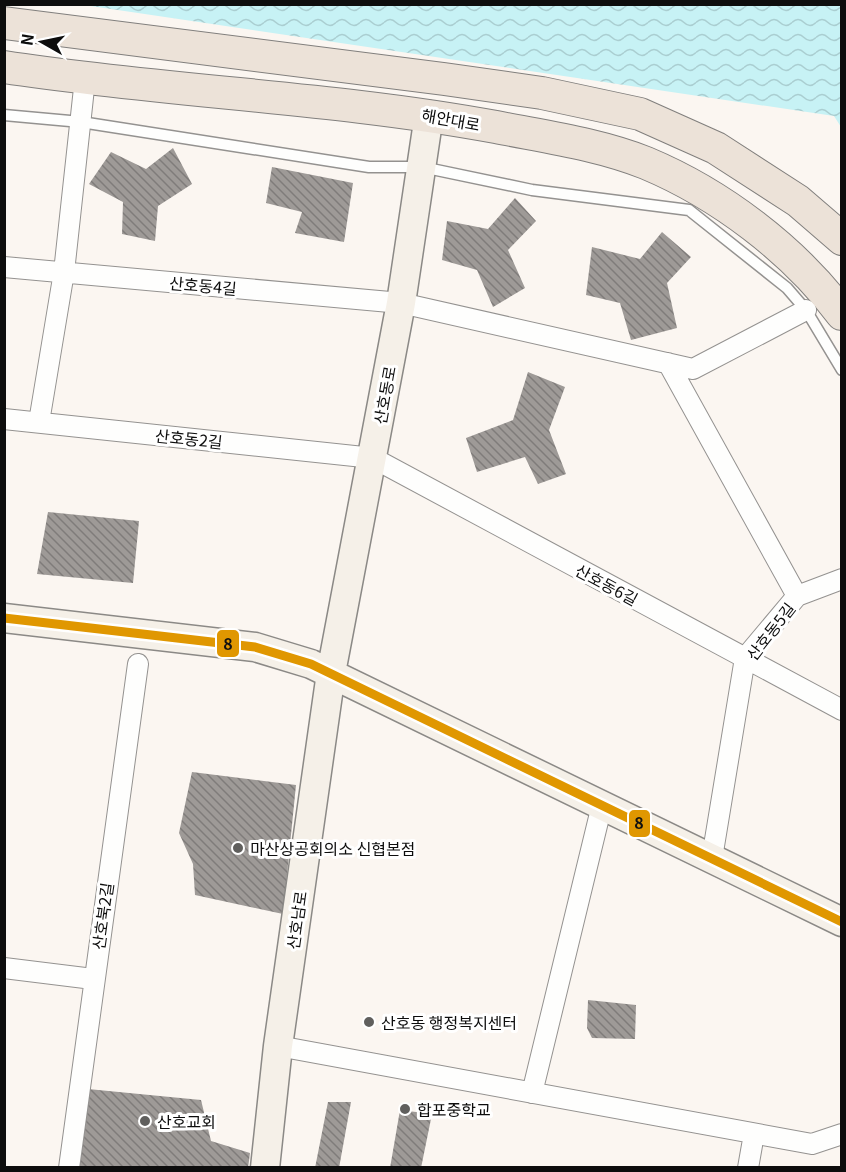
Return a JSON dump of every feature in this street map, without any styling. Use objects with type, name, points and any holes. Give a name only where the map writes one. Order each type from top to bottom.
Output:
[{"type":"main road","points":[[4,23],[444,78],[542,93],[640,114],[716,148],[798,201],[842,239]]},
{"type":"main road","name":"해안대로","points":[[4,67],[85,79],[429,115],[583,144],[643,162],[684,181],[724,206],[781,249],[842,314]]},
{"type":"main road","name":"산호동로","points":[[331,673],[401,303],[429,115]]},
{"type":"main road","points":[[4,618],[255,647],[311,664],[842,922]]},
{"type":"main road","name":"산호남로","points":[[266,1167],[278,1046],[331,673]]},
{"type":"street","points":[[39,422],[64,272],[85,79]]},
{"type":"street","name":"산호동4길","points":[[4,267],[401,303],[693,369],[806,310]]},
{"type":"street","name":"산호동5길","points":[[668,363],[798,596],[745,658],[712,858]]},
{"type":"street","name":"산호동2길","points":[[4,418],[373,458]]},
{"type":"street","name":"산호동6길","points":[[373,458],[842,710]]},
{"type":"street","points":[[798,596],[842,579]]},
{"type":"street","name":"산호북2길","points":[[69,1167],[138,664]]},
{"type":"street","points":[[532,1093],[602,805]]},
{"type":"street","points":[[4,968],[93,979]]},
{"type":"street","points":[[278,1046],[812,1144],[842,1134]]},
{"type":"street","points":[[748,1167],[754,1134]]},
{"type":"lane","points":[[4,115],[81,122],[369,167],[422,167],[532,190],[689,210],[787,288],[806,310],[842,369]]},
{"type":"water","points":[[84,5],[841,5],[841,127],[834,116]]},
{"type":"building","points":[[173,148],[192,184],[158,206],[155,241],[122,234],[123,202],[89,184],[111,152],[146,169]]},
{"type":"building","points":[[272,167],[353,183],[344,242],[295,233],[302,212],[266,203]]},
{"type":"building","points":[[515,198],[536,221],[508,250],[525,288],[493,307],[477,270],[442,260],[447,221],[488,229]]},
{"type":"building","points":[[662,232],[691,257],[667,283],[677,328],[631,340],[620,303],[586,295],[592,247],[640,259]]},
{"type":"building","points":[[528,372],[565,387],[549,430],[566,474],[538,484],[525,457],[477,472],[466,438],[513,420]]},
{"type":"building","points":[[48,512],[139,521],[133,583],[37,574]]},
{"type":"building","name":"마산상공회의소 신협본점","points":[[192,772],[296,785],[283,914],[195,895],[193,864],[179,833]]},
{"type":"building","points":[[588,1000],[636,1005],[635,1039],[592,1038],[587,1028]]},
{"type":"building","name":"산호교회","points":[[88,1089],[201,1100],[211,1141],[250,1153],[248,1168],[81,1168],[78,1166]]},
{"type":"building","points":[[328,1102],[351,1102],[339,1168],[315,1168]]},
{"type":"building","points":[[400,1110],[432,1114],[421,1168],[390,1168]]},
{"type":"transit line","name":"8","points":[[4,618],[255,647],[311,664],[842,922]]},
{"type":"place","name":"마산상공회의소 신협본점","points":[[238,848]]},
{"type":"place","name":"산호동 행정복지센터","points":[[369,1022]]},
{"type":"place","name":"합포중학교","points":[[405,1109]]},
{"type":"place","name":"산호교회","points":[[145,1121]]}]
